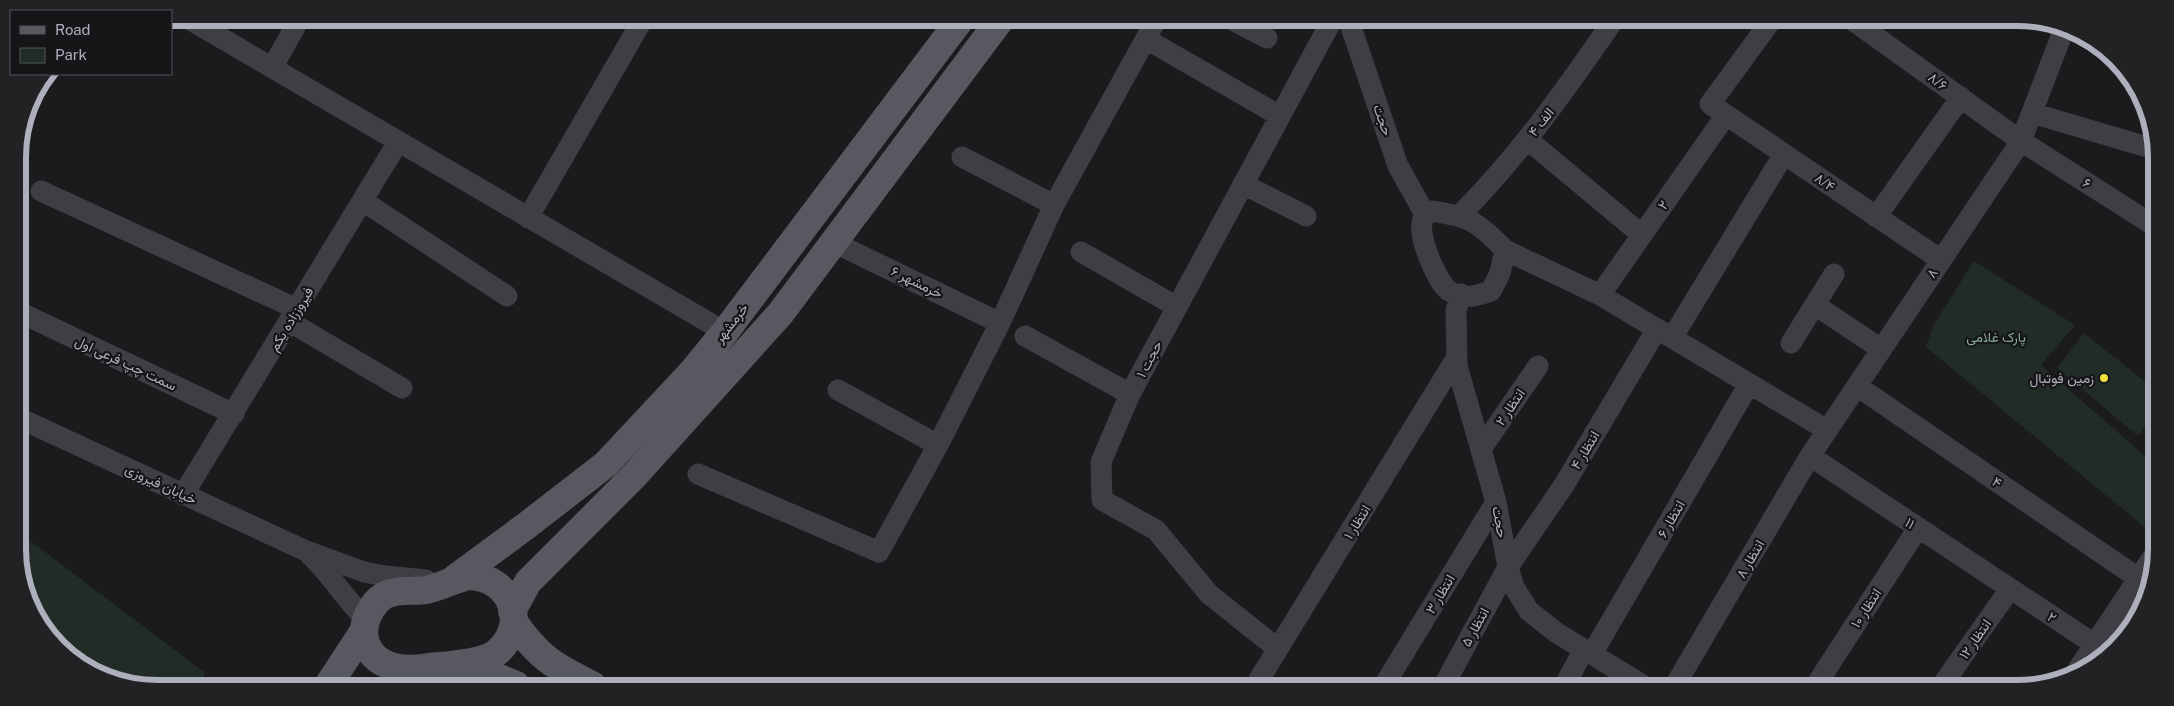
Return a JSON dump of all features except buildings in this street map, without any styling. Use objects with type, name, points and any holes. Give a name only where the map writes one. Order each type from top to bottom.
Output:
[{"type":"main road","name":"خرمشهر","points":[[450,580],[510,539],[606,464],[693,371],[725,332],[955,27]]},
{"type":"main road","points":[[956,27],[977,50]]},
{"type":"main road","points":[[406,674],[474,661],[494,654],[509,639],[513,616],[528,582],[633,476],[767,328],[834,242],[995,27]]},
{"type":"main road","points":[[510,539],[504,549],[502,560],[504,568],[512,574],[527,574],[544,565]]},
{"type":"main road","points":[[332,680],[365,626],[372,606],[385,595],[399,591],[425,590],[450,580],[469,576],[482,576],[493,581],[503,589],[511,604],[513,616],[540,654],[558,668],[581,679]]},
{"type":"main road","points":[[365,626],[366,646],[387,665],[406,674],[467,670],[502,680]]},
{"type":"main road","points":[[546,680],[552,674],[581,679]]},
{"type":"street","points":[[698,474],[879,552],[938,445],[1000,323],[1054,205],[1153,26]]},
{"type":"street","points":[[1244,26],[1267,38]]},
{"type":"street","name":"حجت ۱","points":[[1278,650],[1209,594],[1156,530],[1102,500],[1101,462],[1130,394],[1280,116],[1342,26]]},
{"type":"street","name":"حجت","points":[[1348,26],[1398,166],[1426,216]]},
{"type":"street","name":"۴ الف","points":[[1460,215],[1500,173],[1559,100],[1609,26]]},
{"type":"street","name":"۲","points":[[1600,295],[1642,235],[1768,26]]},
{"type":"street","name":"۸/۶","points":[[1861,26],[2021,141]]},
{"type":"street","points":[[202,27],[725,332]]},
{"type":"street","points":[[272,68],[295,27]]},
{"type":"street","points":[[528,218],[639,27]]},
{"type":"street","name":"۸","points":[[1827,430],[2021,141],[2062,34]]},
{"type":"street","points":[[1146,39],[1280,116]]},
{"type":"street","points":[[1876,216],[1961,97]]},
{"type":"street","name":"۸/۴","points":[[1718,110],[1941,260]]},
{"type":"street","points":[[2032,113],[2147,147]]},
{"type":"street","points":[[1527,139],[1642,235]]},
{"type":"street","name":"۶","points":[[2021,141],[2148,222]]},
{"type":"street","name":"فیروززاده یکم","points":[[183,495],[398,142]]},
{"type":"street","points":[[1665,334],[1784,154]]},
{"type":"street","points":[[962,157],[1054,205]]},
{"type":"street","points":[[1244,184],[1306,216]]},
{"type":"street","points":[[41,191],[293,315],[402,388]]},
{"type":"street","points":[[363,201],[507,296]]},
{"type":"street","points":[[1505,250],[1500,272],[1491,292],[1472,298],[1449,291],[1432,266],[1422,236],[1422,220],[1431,210],[1460,215],[1486,230],[1505,250],[1600,295],[1827,430]]},
{"type":"street","name":"خرمشهر ۶","points":[[834,242],[1000,323]]},
{"type":"street","points":[[1081,252],[1177,307]]},
{"type":"street","points":[[1791,343],[1834,274]]},
{"type":"street","name":"حجت","points":[[1461,294],[1456,310],[1457,366],[1496,502],[1508,568],[1514,587],[1529,611],[1557,633],[1633,679]]},
{"type":"street","points":[[1815,305],[1881,349]]},
{"type":"street","name":"سمت چپ فرعی اول","points":[[27,316],[234,414]]},
{"type":"street","name":"انتظار ۴","points":[[1508,568],[1665,334]]},
{"type":"street","points":[[1025,336],[1130,394]]},
{"type":"street","name":"انتظار ۱","points":[[1259,679],[1457,357]]},
{"type":"street","name":"انتظار ۲","points":[[1481,449],[1538,366]]},
{"type":"street","name":"انتظار ۶","points":[[1569,679],[1588,652],[1749,384]]},
{"type":"street","name":"۴","points":[[1857,386],[2147,568]]},
{"type":"street","points":[[838,390],[938,445]]},
{"type":"street","name":"خیابان فیروزی","points":[[26,421],[304,550]]},
{"type":"street","name":"انتظار ۸","points":[[1679,679],[1827,430]]},
{"type":"street","name":"۱۱","points":[[1810,456],[2010,589]]},
{"type":"street","name":"انتظار ۳","points":[[1388,679],[1496,502]]},
{"type":"street","name":"انتظار ۱۰","points":[[1820,679],[1918,528]]},
{"type":"street","points":[[304,550],[364,572],[385,576],[450,580]]},
{"type":"street","points":[[304,550],[320,564],[354,608],[365,626]]},
{"type":"street","name":"انتظار ۵","points":[[1447,679],[1508,568]]},
{"type":"street","points":[[2082,662],[2146,569]]},
{"type":"street","name":"۲","points":[[2010,589],[2094,644]]},
{"type":"street","name":"انتظار ۱۲","points":[[1946,679],[2010,589]]},
{"type":"green space","name":"پارک غلامی","points":[[1974,261],[2075,325],[2041,365],[2148,459],[2147,529],[1926,347],[1933,326]]},
{"type":"green space","name":"زمین فوتبال","points":[[2084,333],[2148,384],[2148,422],[2138,436],[2057,368]]},
{"type":"green space","points":[[26,538],[204,672],[204,680],[140,679],[107,670],[77,653],[53,629],[40,607],[29,575]]},
{"type":"place","name":"زمین فوتبال","points":[[2104,378]]}]
